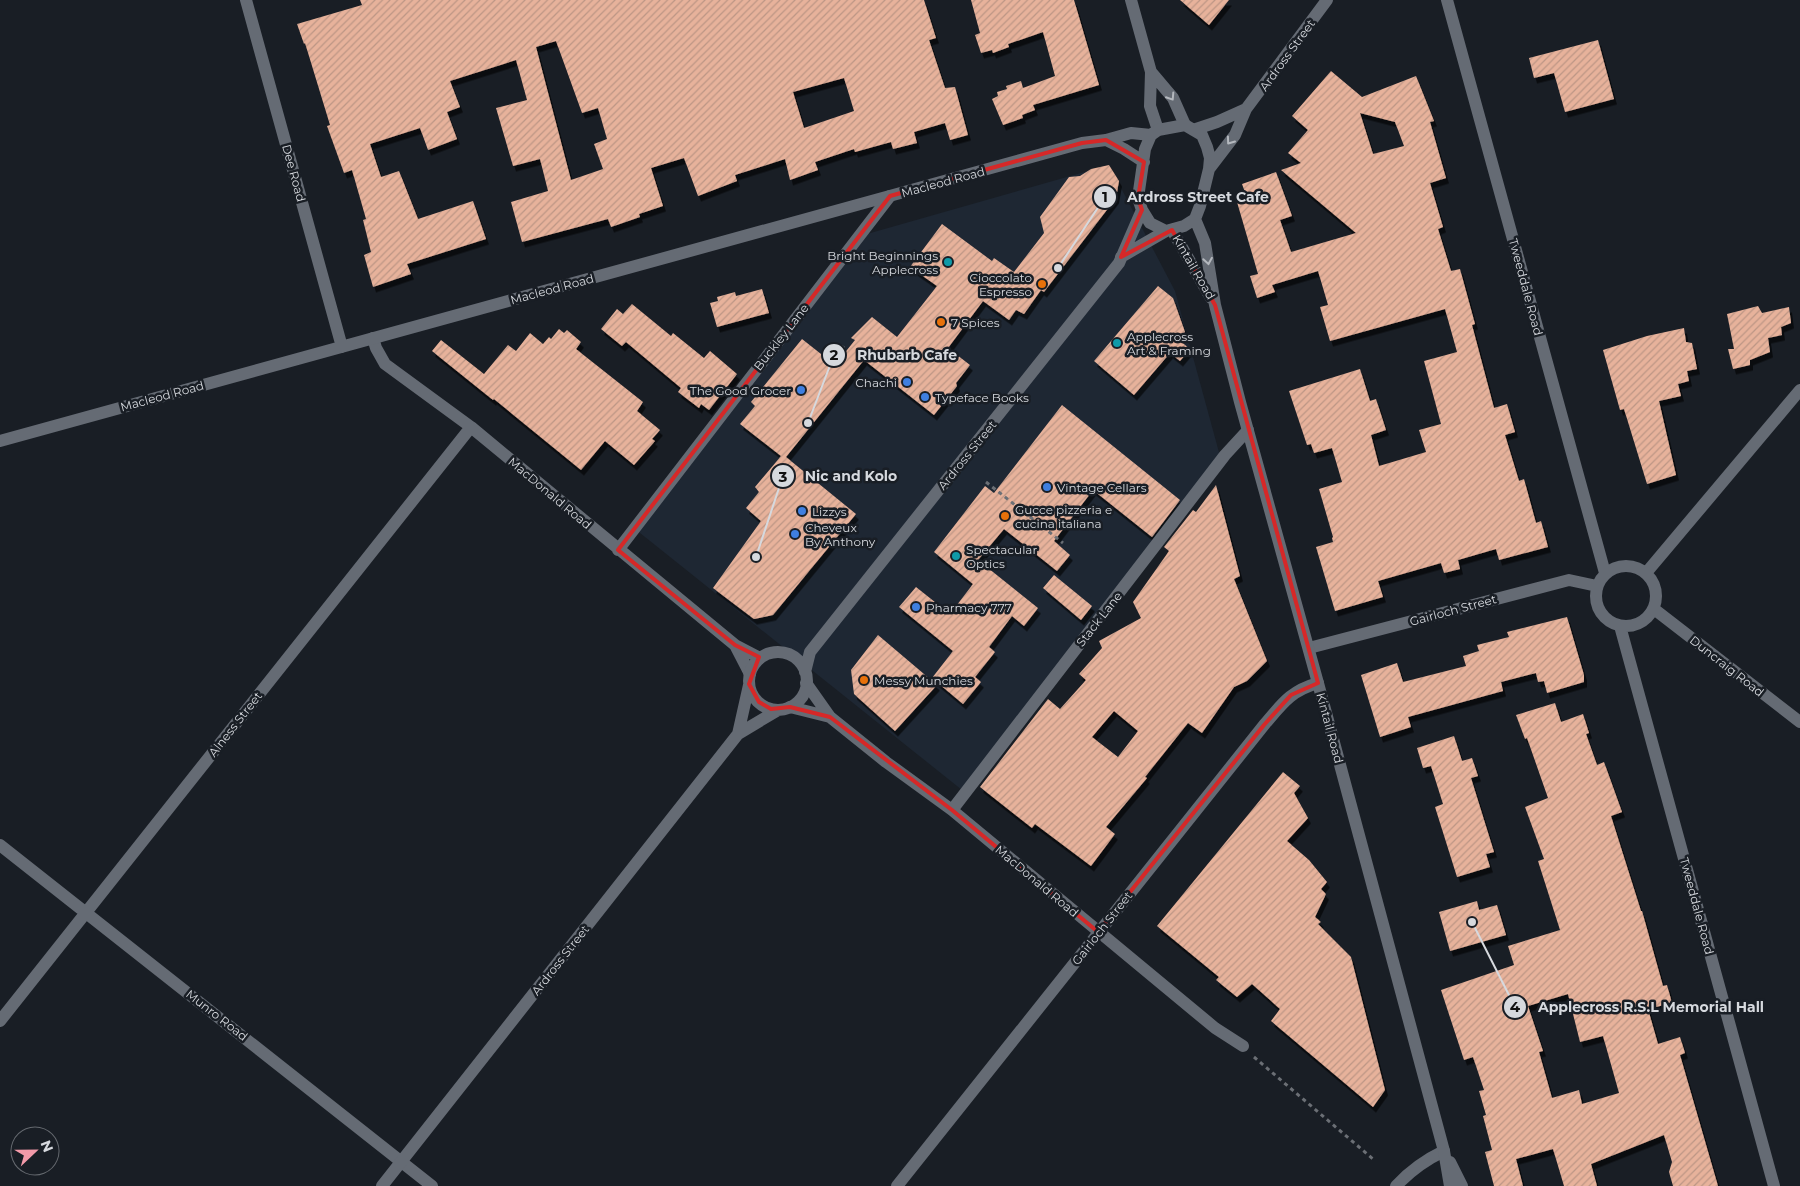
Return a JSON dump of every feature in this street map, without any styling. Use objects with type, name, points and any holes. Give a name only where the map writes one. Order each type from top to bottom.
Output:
[{"type":"street","name":"Dee Road","points":[[246,0],[342,347]]},
{"type":"street","points":[[1131,0],[1151,72],[1150,106],[1155,133],[1145,149],[1138,198],[1142,210],[1150,223],[1169,230],[1184,226],[1195,219],[1200,206],[1210,158],[1202,136],[1189,128],[1173,98],[1151,72]]},
{"type":"street","name":"Ardross Street","points":[[1209,169],[1234,135],[1246,109],[1327,0]]},
{"type":"street","name":"Tweeddale Road","points":[[1447,0],[1605,574]]},
{"type":"street","name":"Ardross Street","points":[[1189,128],[1217,122],[1246,109]]},
{"type":"street","points":[[1155,133],[1189,128]]},
{"type":"street","name":"Macleod Road","points":[[0,441],[1082,143],[1106,140],[1131,133],[1155,133]]},
{"type":"street","points":[[1106,140],[1144,162]]},
{"type":"street","name":"Buckley Lane","points":[[618,550],[890,196]]},
{"type":"street","name":"Ardross Street","points":[[806,677],[810,652],[1120,263],[1142,210]]},
{"type":"street","name":"Kintail Road","points":[[1195,219],[1205,243],[1215,304],[1444,1151],[1450,1186]]},
{"type":"street","name":"Ardross Street","points":[[1121,257],[1169,230]]},
{"type":"street","name":"Kintail Road","points":[[1169,230],[1215,304]]},
{"type":"street","name":"MacDonald Road","points":[[373,338],[385,364],[471,427],[735,645],[760,658]]},
{"type":"street","points":[[1646,573],[1800,390]]},
{"type":"street","name":"Alness Street","points":[[0,1021],[471,427]]},
{"type":"street","name":"Stack Lane","points":[[952,810],[1225,455],[1248,430]]},
{"type":"street","points":[[1621,566],[1630,566],[1646,573],[1656,590],[1654,609],[1648,617],[1640,623],[1620,626],[1610,622],[1603,616],[1597,607],[1595,596],[1597,586],[1605,574],[1621,566]]},
{"type":"street","name":"Gairloch Street","points":[[1309,648],[1569,580],[1597,586]]},
{"type":"street","name":"Duncraig Road","points":[[1654,609],[1800,722]]},
{"type":"street","name":"Tweeddale Road","points":[[1620,626],[1774,1186]]},
{"type":"street","name":"MacDonald Road","points":[[735,645],[750,679]]},
{"type":"street","points":[[788,654],[801,665],[806,677],[802,698],[784,709],[764,707],[754,697],[750,679],[760,658],[779,652],[788,654],[810,652]]},
{"type":"street","name":"MacDonald Road","points":[[806,677],[830,717],[886,762],[952,810],[1215,1028],[1243,1046]]},
{"type":"street","name":"Ardross Street","points":[[738,734],[750,679]]},
{"type":"street","name":"Gairloch Street","points":[[897,1186],[1264,725],[1291,695],[1303,687],[1318,683]]},
{"type":"street","name":"Ardross Street","points":[[382,1186],[738,734],[784,709]]},
{"type":"street","name":"MacDonald Road","points":[[784,709],[830,717]]},
{"type":"street","name":"Munro Road","points":[[0,845],[432,1186]]},
{"type":"street","points":[[1396,1186],[1413,1169],[1444,1151]]},
{"type":"street","name":"Kintail Road","points":[[1444,1151],[1462,1186]]},
{"type":"path","points":[[841,346],[847,350]]},
{"type":"path","points":[[986,482],[1063,543]]},
{"type":"path","points":[[1243,1046],[1373,1158]]},
{"type":"highlighted area","points":[[1106,140],[1144,162],[1138,198],[1142,210],[1121,257],[1172,230],[1215,305],[1318,683],[1291,695],[1264,725],[1098,932],[952,810],[830,717],[790,707],[771,709],[759,702],[749,684],[759,657],[735,645],[618,550],[890,196],[1082,143]]},
{"type":"shaded area","points":[[1109,165],[1175,291],[1220,456],[962,790],[630,525],[860,236]]},
{"type":"building","points":[[360,0],[924,0],[936,38],[929,40],[945,88],[955,87],[968,135],[950,140],[945,123],[914,132],[917,143],[893,149],[891,142],[855,152],[854,149],[815,162],[818,170],[790,180],[785,159],[735,175],[737,181],[698,196],[684,158],[651,168],[663,206],[639,214],[640,217],[611,227],[608,219],[522,242],[511,202],[548,191],[540,159],[513,166],[496,108],[527,100],[516,60],[450,81],[460,107],[447,112],[457,139],[428,150],[420,128],[370,144],[381,177],[399,171],[418,219],[473,201],[486,239],[407,264],[411,274],[373,287],[364,255],[371,252],[363,220],[366,219],[352,170],[344,173],[327,126],[330,125],[305,43],[297,24],[362,5]],"holes":[[[556,41],[582,113],[598,108],[607,139],[594,144],[603,169],[571,180],[536,47]],[[844,78],[854,111],[804,128],[793,92]]]},
{"type":"building","points":[[971,0],[1074,0],[1099,85],[1033,105],[1035,110],[1022,115],[1023,118],[1003,125],[992,99],[998,96],[997,92],[1007,89],[1006,86],[1021,81],[1023,88],[1055,76],[1043,32],[1008,44],[1009,47],[993,53],[992,50],[981,53],[975,35],[980,33]]},
{"type":"building","points":[[1180,0],[1229,0],[1209,25]]},
{"type":"building","points":[[1598,40],[1614,99],[1565,112],[1554,73],[1534,78],[1529,58]]},
{"type":"building","points":[[1331,71],[1362,97],[1416,76],[1434,121],[1430,122],[1446,178],[1430,183],[1443,227],[1438,229],[1451,271],[1460,269],[1475,324],[1472,325],[1494,408],[1507,404],[1515,432],[1505,435],[1519,481],[1524,479],[1536,523],[1541,521],[1548,547],[1499,560],[1496,549],[1458,560],[1460,569],[1444,573],[1441,563],[1378,581],[1383,597],[1335,611],[1316,547],[1333,542],[1319,489],[1342,482],[1332,448],[1314,453],[1311,444],[1307,445],[1289,391],[1360,369],[1370,401],[1376,399],[1386,430],[1371,435],[1379,466],[1426,452],[1419,430],[1441,424],[1424,361],[1457,352],[1445,309],[1330,341],[1320,307],[1328,305],[1318,271],[1272,285],[1275,292],[1257,298],[1250,276],[1258,274],[1237,202],[1247,198],[1242,184],[1276,172],[1292,216],[1280,220],[1291,252],[1356,233],[1281,170],[1301,163],[1288,153],[1308,130],[1292,116]],"holes":[[[1360,113],[1395,122],[1404,146],[1373,154]]]},
{"type":"building","points":[[1109,165],[1119,181],[1116,198],[1044,292],[1041,290],[1024,314],[1016,310],[1009,320],[983,301],[948,348],[970,365],[956,383],[957,386],[934,415],[864,360],[786,457],[856,514],[773,615],[754,619],[713,588],[761,521],[746,508],[759,492],[755,487],[781,456],[740,424],[755,406],[751,402],[802,339],[835,365],[855,340],[851,338],[872,317],[897,337],[937,286],[910,267],[942,224],[992,261],[994,258],[1014,272],[1044,233],[1040,217],[1069,177],[1080,176],[1091,169]]},
{"type":"building","points":[[1158,286],[1173,298],[1185,332],[1179,340],[1190,349],[1180,361],[1170,353],[1134,395],[1094,361]]},
{"type":"building","points":[[762,289],[769,313],[717,327],[710,303],[718,301],[717,297],[735,292],[736,296]]},
{"type":"building","points":[[632,304],[671,336],[673,333],[704,358],[710,351],[737,374],[709,410],[701,404],[699,408],[678,392],[681,388],[626,342],[622,346],[601,329],[617,309],[623,314]]},
{"type":"building","points":[[1758,306],[1762,313],[1789,307],[1791,323],[1781,327],[1782,335],[1768,338],[1770,352],[1750,360],[1750,365],[1733,369],[1728,349],[1734,349],[1727,314]]},
{"type":"building","points":[[1684,328],[1686,342],[1692,343],[1697,369],[1687,371],[1689,381],[1678,384],[1681,396],[1659,401],[1676,475],[1647,484],[1624,409],[1620,410],[1603,350],[1647,336]]},
{"type":"building","points":[[559,329],[564,333],[567,330],[581,342],[576,349],[643,402],[637,411],[660,430],[652,439],[655,441],[634,465],[605,441],[581,470],[432,351],[441,340],[484,374],[508,345],[516,351],[530,333],[543,344],[549,337],[551,339]]},
{"type":"building","points":[[1062,405],[1180,500],[1152,537],[1093,490],[1054,541],[1070,555],[1057,571],[1004,529],[978,560],[1038,608],[1024,626],[1012,616],[989,647],[995,652],[975,677],[981,682],[963,704],[932,678],[953,651],[899,607],[916,587],[950,614],[973,584],[934,552],[985,486],[994,493]]},
{"type":"building","points":[[1216,485],[1240,576],[1234,579],[1267,661],[1247,681],[1234,687],[1202,733],[1188,723],[1145,777],[1147,778],[1106,827],[1115,834],[1091,866],[1035,824],[1032,828],[980,787],[1048,699],[1060,709],[1086,680],[1079,674],[1102,648],[1099,641],[1141,618],[1133,602],[1169,551],[1164,547],[1193,510],[1196,512]],"holes":[[[1114,711],[1138,731],[1118,757],[1092,737]]]},
{"type":"building","points":[[1054,575],[1092,606],[1081,620],[1043,588]]},
{"type":"building","points":[[1567,617],[1584,675],[1584,682],[1547,693],[1544,681],[1538,682],[1536,673],[1501,682],[1503,691],[1408,717],[1411,727],[1380,737],[1361,675],[1397,663],[1403,682],[1466,666],[1463,656],[1479,651],[1477,645],[1509,637],[1507,632]]},
{"type":"building","points":[[878,635],[937,685],[895,731],[854,694],[851,670]]},
{"type":"building","points":[[1555,703],[1561,722],[1583,714],[1589,733],[1586,734],[1597,765],[1604,762],[1622,812],[1611,816],[1642,911],[1663,986],[1667,985],[1672,1003],[1648,1009],[1658,1044],[1680,1037],[1685,1053],[1680,1055],[1718,1186],[1673,1186],[1669,1172],[1672,1162],[1664,1135],[1591,1164],[1597,1186],[1564,1186],[1553,1149],[1516,1159],[1523,1186],[1494,1186],[1485,1152],[1492,1150],[1483,1116],[1486,1115],[1479,1091],[1484,1090],[1473,1057],[1464,1060],[1441,990],[1514,965],[1508,946],[1560,930],[1538,861],[1544,859],[1525,807],[1548,798],[1527,738],[1525,739],[1516,715]],"holes":[[[1568,994],[1580,1042],[1603,1036],[1619,1093],[1582,1104],[1579,1090],[1552,1098],[1539,1052],[1543,1051],[1528,1006]]]},
{"type":"building","points":[[1454,736],[1462,761],[1472,758],[1478,776],[1471,778],[1494,852],[1486,854],[1490,867],[1457,877],[1435,807],[1443,804],[1431,766],[1423,768],[1417,748]]},
{"type":"building","points":[[1283,772],[1300,786],[1294,793],[1308,818],[1287,841],[1309,860],[1327,882],[1321,889],[1326,894],[1315,917],[1321,922],[1318,924],[1351,957],[1385,1090],[1373,1107],[1271,1021],[1280,1009],[1252,984],[1237,997],[1216,980],[1219,977],[1157,926]]},
{"type":"building","points":[[1477,901],[1479,910],[1497,905],[1506,935],[1450,951],[1439,912]]},
{"type":"place","name":"Bright Beginnings Applecross","points":[[948,262]]},
{"type":"place","name":"Ardross Street Cafe","points":[[1058,268]]},
{"type":"place","name":"Cioccolato Espresso","points":[[1042,284]]},
{"type":"place","name":"7 Spices","points":[[941,322]]},
{"type":"place","name":"Applecross Art & Framing","points":[[1117,343]]},
{"type":"place","name":"Chachi","points":[[907,382]]},
{"type":"place","name":"The Good Grocer","points":[[801,390]]},
{"type":"place","name":"Typeface Books","points":[[925,397]]},
{"type":"place","name":"Rhubarb Cafe","points":[[808,423]]},
{"type":"place","name":"Vintage Cellars","points":[[1047,487]]},
{"type":"place","name":"Lizzys","points":[[802,511]]},
{"type":"place","name":"Gucce pizzeria e cucina italiana","points":[[1005,516]]},
{"type":"place","name":"Cheveux By Anthony","points":[[795,534]]},
{"type":"place","name":"Spectacular Optics","points":[[956,556]]},
{"type":"place","name":"Nic and Kolo","points":[[756,557]]},
{"type":"place","name":"Pharmacy 777","points":[[916,607]]},
{"type":"place","name":"Messy Munchies","points":[[864,680]]},
{"type":"place","name":"Applecross R.S.L Memorial Hall","points":[[1472,922]]}]
